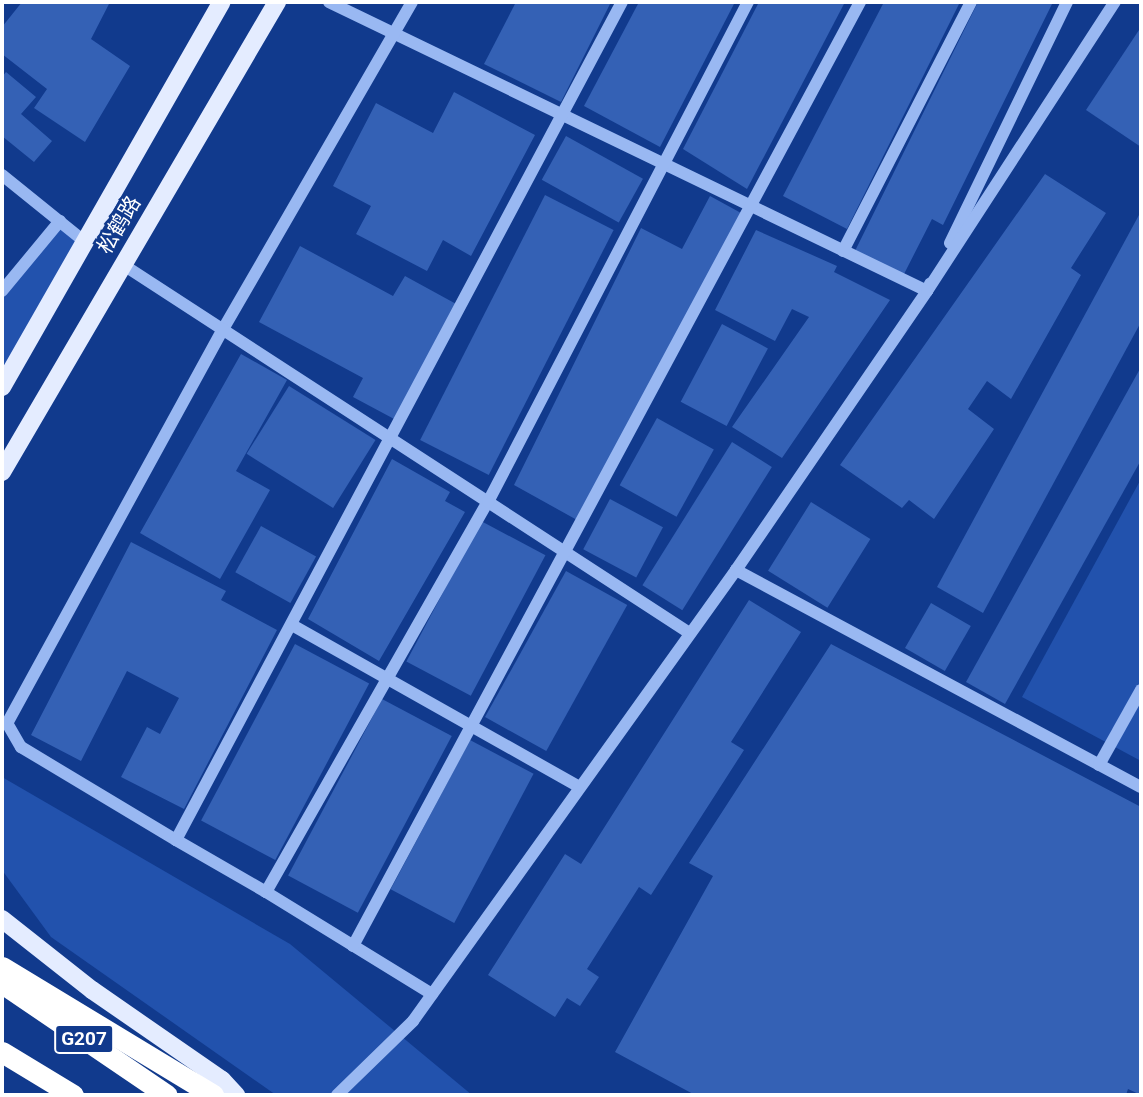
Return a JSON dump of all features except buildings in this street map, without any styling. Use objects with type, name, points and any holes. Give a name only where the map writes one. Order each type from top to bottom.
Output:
[{"type":"highway","points":[[2,967],[213,1095]]},
{"type":"highway","name":"G207","points":[[2,983],[167,1095]]},
{"type":"highway","points":[[2,1052],[73,1095]]},
{"type":"main road","name":"松鹤路","points":[[2,387],[222,2]]},
{"type":"main road","name":"松鹤路","points":[[2,472],[277,2]]},
{"type":"main road","points":[[2,919],[92,990],[222,1080],[236,1095]]},
{"type":"street","points":[[328,2],[927,291]]},
{"type":"street","points":[[412,2],[223,329],[6,723],[21,747],[432,994]]},
{"type":"street","points":[[176,840],[622,2]]},
{"type":"street","points":[[266,892],[488,502],[747,2]]},
{"type":"street","points":[[353,946],[860,2]]},
{"type":"street","points":[[843,251],[971,2]]},
{"type":"street","points":[[927,291],[1067,2]]},
{"type":"street","points":[[337,1095],[412,1021],[688,632],[736,570],[927,291],[1115,2]]},
{"type":"street","points":[[2,175],[85,242]]},
{"type":"street","points":[[2,290],[60,222]]},
{"type":"street","points":[[122,264],[688,632]]},
{"type":"street","points":[[736,570],[1141,787]]},
{"type":"street","points":[[292,625],[579,786]]},
{"type":"street","points":[[1100,765],[1141,691]]},
{"type":"shaded area","points":[[60,221],[85,242],[2,387],[2,291]]},
{"type":"shaded area","points":[[1141,479],[1141,761],[1022,697]]},
{"type":"shaded area","points":[[2,777],[290,944],[472,1095],[276,1095],[51,937],[2,870]]}]
